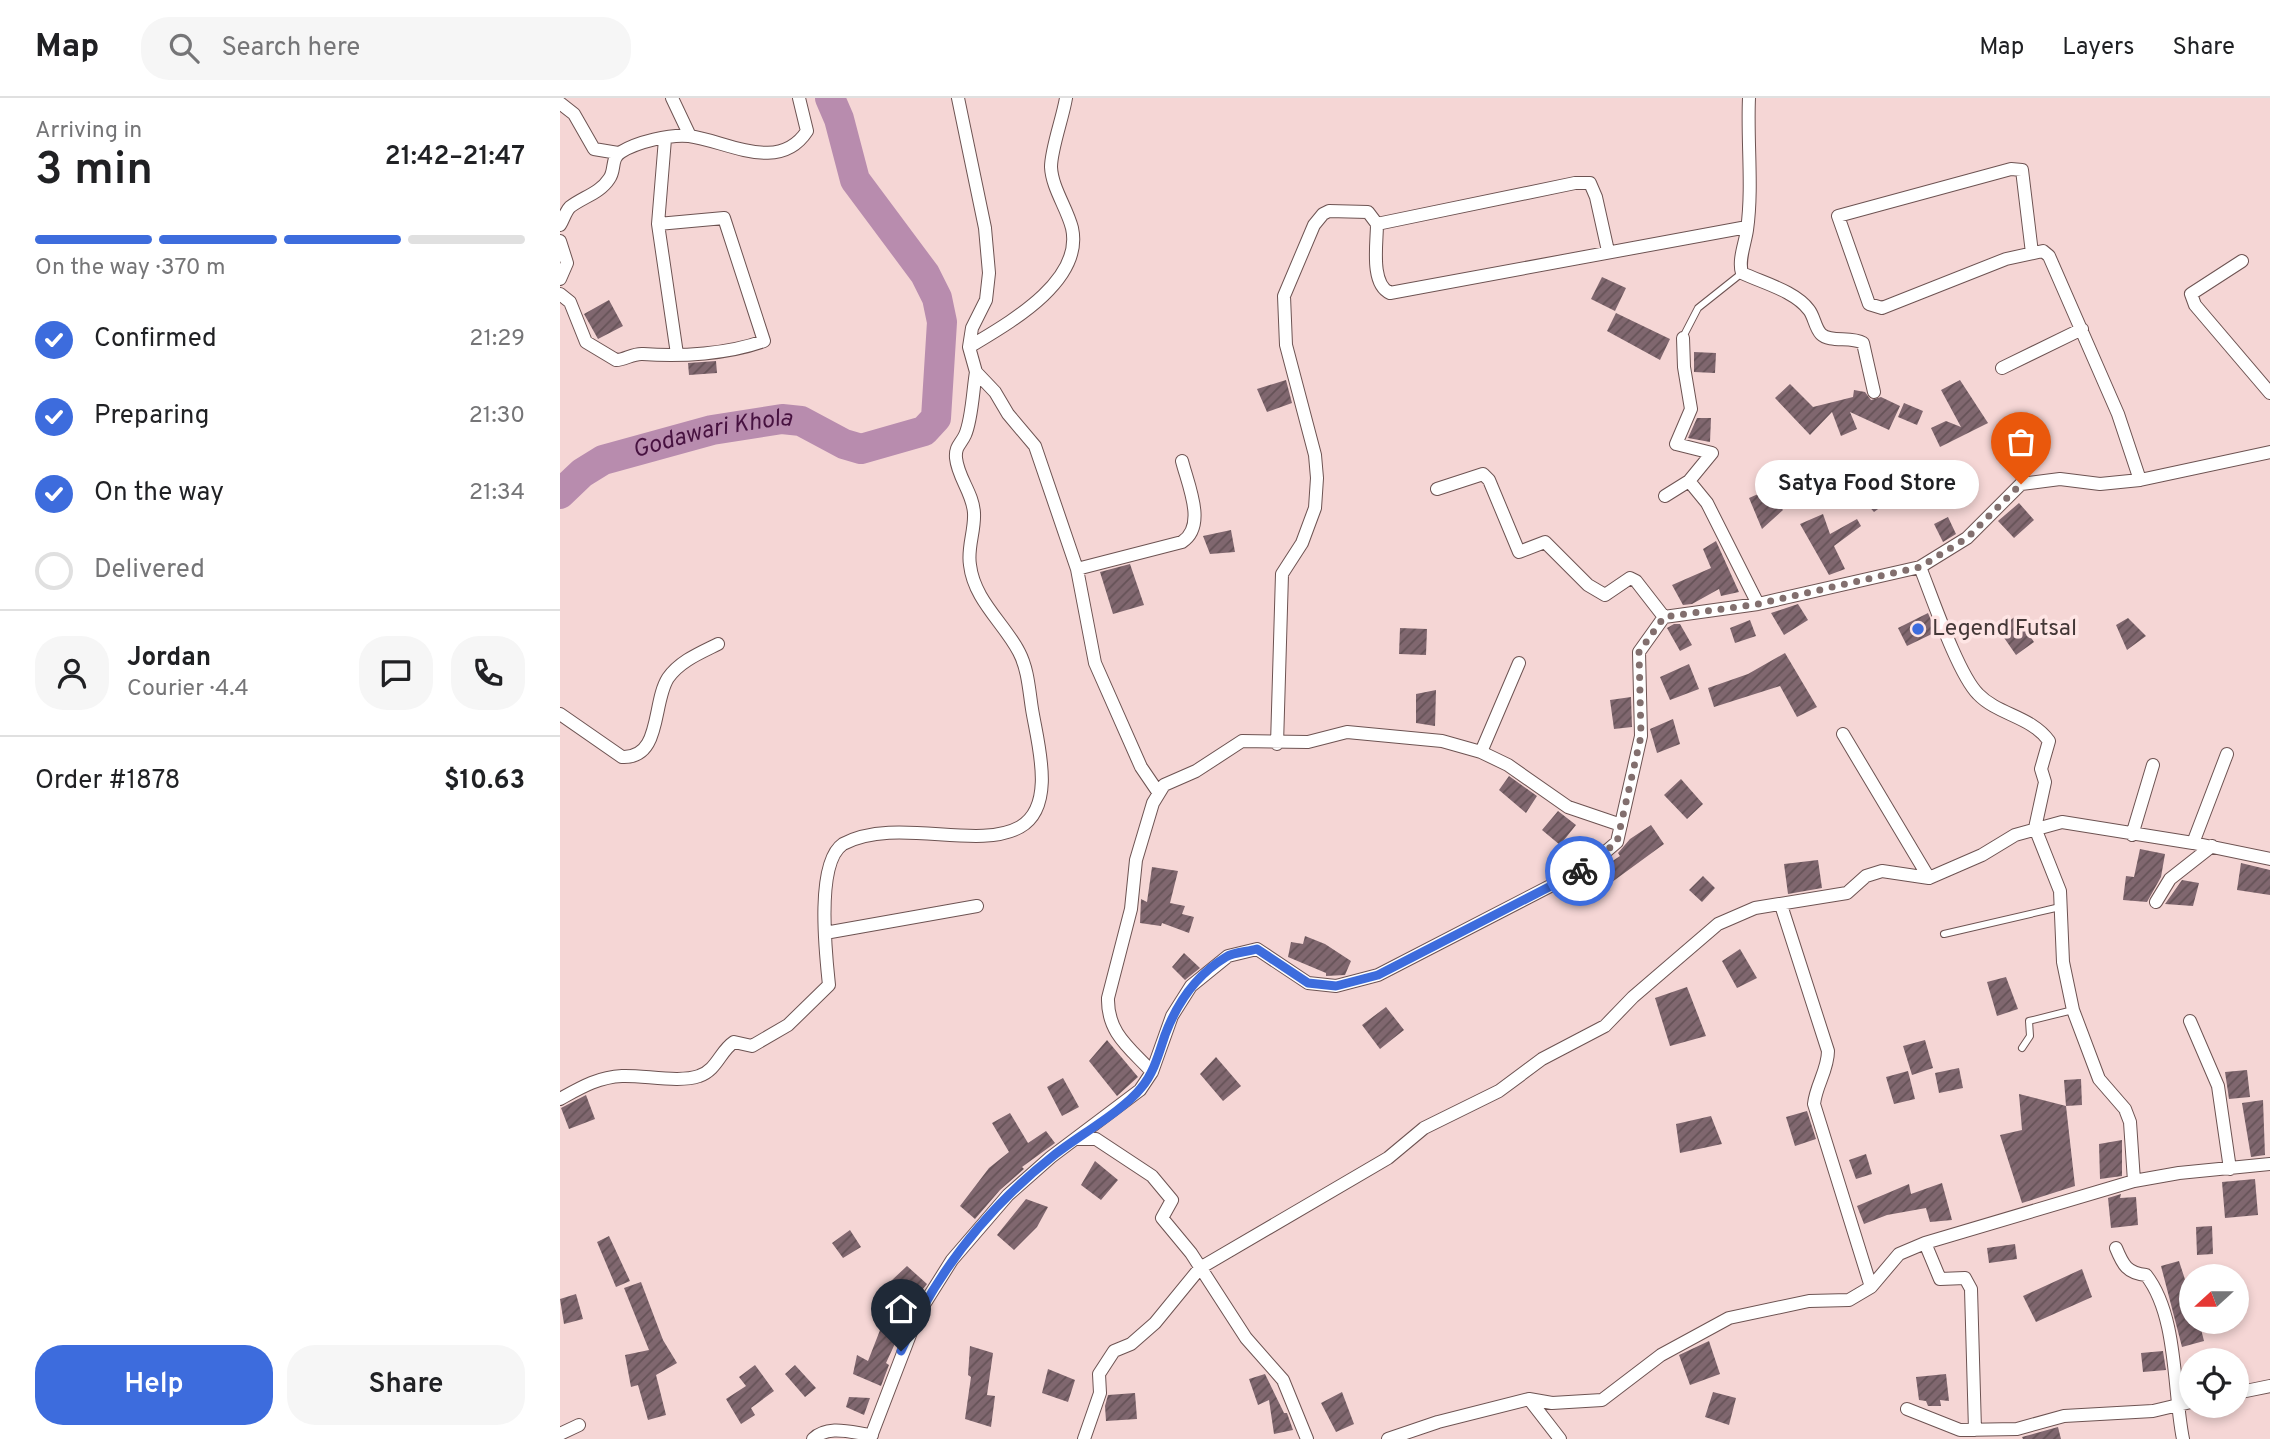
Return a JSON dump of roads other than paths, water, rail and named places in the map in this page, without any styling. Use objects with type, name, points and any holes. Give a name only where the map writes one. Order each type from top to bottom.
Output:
[{"type":"street","points":[[672,98],[690,136]]},
{"type":"street","points":[[560,103],[574,114],[594,149],[618,153],[664,139],[690,136],[768,155],[785,150],[800,141],[807,131],[799,98]]},
{"type":"street","points":[[560,1099],[595,1080],[622,1076],[698,1077],[715,1066],[727,1046],[734,1042],[752,1046],[788,1025],[829,985],[824,958],[827,883],[832,860],[843,844],[885,833],[910,831],[962,835],[1008,832],[1030,820],[1038,807],[1042,751],[1026,669],[1020,652],[984,603],[970,566],[974,512],[955,454],[957,444],[965,435],[976,372],[969,347],[972,328],[986,300],[989,273],[985,228],[958,98]]},
{"type":"street","points":[[969,347],[1007,324],[1049,292],[1072,253],[1072,229],[1051,166],[1066,98]]},
{"type":"street","points":[[1749,98],[1747,227],[1740,267],[1742,273],[1796,298],[1809,310],[1821,334],[1828,337],[1855,338],[1863,343],[1874,392]]},
{"type":"street","points":[[664,139],[658,224],[677,354]]},
{"type":"street","points":[[560,225],[567,210],[601,188],[612,177],[613,162],[618,153]]},
{"type":"street","points":[[2032,253],[2022,170],[2011,169],[1838,216],[1869,304],[1882,308],[2006,259],[2043,251],[2049,256],[2118,414],[2140,480]]},
{"type":"street","points":[[1377,224],[1575,183],[1590,183],[1597,197],[1608,251]]},
{"type":"street","points":[[1277,744],[1282,574],[1302,543],[1315,508],[1317,478],[1315,455],[1286,345],[1284,296],[1314,225],[1323,214],[1329,211],[1368,212],[1377,224],[1378,281],[1383,290],[1390,293],[1747,227]]},
{"type":"street","points":[[560,294],[570,302],[586,342],[616,360],[638,354],[656,357],[699,354],[761,342],[765,337],[724,218],[658,224]]},
{"type":"street","points":[[560,241],[567,263],[560,279]]},
{"type":"street","points":[[2242,261],[2191,294],[2195,305],[2270,393]]},
{"type":"street","points":[[2002,368],[2082,329]]},
{"type":"street","points":[[1665,496],[1689,481],[1712,453],[1676,444],[1691,409],[1684,367],[1683,338]]},
{"type":"street","points":[[976,372],[995,392],[1008,414],[1035,446],[1077,569],[1095,663],[1141,767],[1158,792]]},
{"type":"street","points":[[813,1439],[821,1432],[829,1430],[871,1437],[918,1314],[951,1260],[1008,1195],[1075,1139],[1140,1090],[1152,1072],[1172,1016],[1191,986],[1227,956],[1257,949],[1308,983],[1336,986],[1378,975],[1589,866],[1617,842],[1641,736],[1639,652],[1664,617],[1758,604],[1920,567],[1967,538],[2021,484],[2060,479],[2100,484],[2140,480],[2270,452]]},
{"type":"street","points":[[1077,569],[1182,542],[1190,537],[1195,527],[1195,517],[1182,461]]},
{"type":"street","points":[[1437,489],[1483,474],[1489,480],[1519,552],[1545,542],[1588,585],[1607,596],[1630,578],[1636,581],[1664,617]]},
{"type":"street","points":[[1689,481],[1707,503],[1758,604]]},
{"type":"street","points":[[1920,567],[1964,673],[1978,695],[2039,727],[2049,741],[2041,769],[2045,782],[2035,828],[2060,891],[2063,962],[2073,1010],[2099,1079],[2125,1109],[2130,1122],[2134,1181]]},
{"type":"street","points":[[560,714],[622,757],[632,758],[643,752],[651,738],[660,695],[668,679],[681,663],[718,644]]},
{"type":"street","points":[[1481,752],[1519,663]]},
{"type":"street","points":[[1152,1072],[1111,1025],[1108,998],[1130,909],[1136,860],[1158,792],[1164,785],[1196,771],[1241,741],[1277,744],[1308,742],[1347,732],[1442,741],[1481,752],[1508,765],[1568,807],[1620,825]]},
{"type":"street","points":[[1843,734],[1929,878]]},
{"type":"street","points":[[2193,843],[2227,754]]},
{"type":"street","points":[[2132,835],[2153,765]]},
{"type":"street","points":[[1084,1439],[1100,1394],[1099,1374],[1114,1351],[1131,1344],[1155,1323],[1200,1268],[1388,1158],[1423,1128],[1499,1091],[1542,1059],[1605,1026],[1633,997],[1718,924],[1755,908],[1847,893],[1866,876],[1882,871],[1929,878],[2035,828],[2062,822],[2212,846],[2270,859]]},
{"type":"street","points":[[2156,902],[2169,879],[2212,846]]},
{"type":"street","points":[[1780,905],[1828,1051],[1828,1063],[1816,1089],[1814,1104],[1871,1287]]},
{"type":"street","points":[[825,933],[976,906]]},
{"type":"street","points":[[2190,1021],[2218,1086],[2230,1169]]},
{"type":"street","points":[[1075,1139],[1096,1139],[1134,1163],[1163,1187],[1172,1200],[1162,1218],[1200,1268],[1246,1338],[1283,1380],[1307,1439]]},
{"type":"street","points":[[1388,1439],[1438,1422],[1529,1399],[1552,1403],[1602,1400],[1661,1355],[1730,1318],[1809,1301],[1849,1300],[1871,1287],[1899,1254],[1924,1243],[2134,1181],[2179,1172],[2270,1164]]},
{"type":"street","points":[[1924,1243],[1940,1279],[1965,1278],[1971,1289],[1975,1430]]},
{"type":"street","points":[[2116,1248],[2129,1271],[2146,1275],[2152,1283],[2174,1352],[2179,1378]]},
{"type":"street","points":[[2249,1390],[2270,1385]]},
{"type":"street","points":[[1529,1399],[1560,1439]]},
{"type":"street","points":[[1907,1409],[1960,1430],[1975,1430],[2017,1429],[2064,1416],[2154,1411],[2179,1405]]},
{"type":"street","points":[[2183,1439],[2184,1418]]},
{"type":"street","points":[[560,1434],[579,1425]]},
{"type":"lane","points":[[1683,338],[1698,308],[1742,273]]},
{"type":"lane","points":[[1944,934],[2062,906]]},
{"type":"lane","points":[[2022,1048],[2030,1036],[2029,1021],[2073,1010]]},
{"type":"waterway","name":"Godawari Khola","points":[[560,494],[582,473],[603,460],[712,430],[782,419],[801,421],[844,444],[861,449],[924,431],[936,418],[942,322],[937,298],[925,274],[855,180],[839,119],[830,98]]},
{"type":"place","name":"Satya Food Store","points":[[2021,484]]},
{"type":"place","name":"Legend Futsal","points":[[1918,629]]}]
